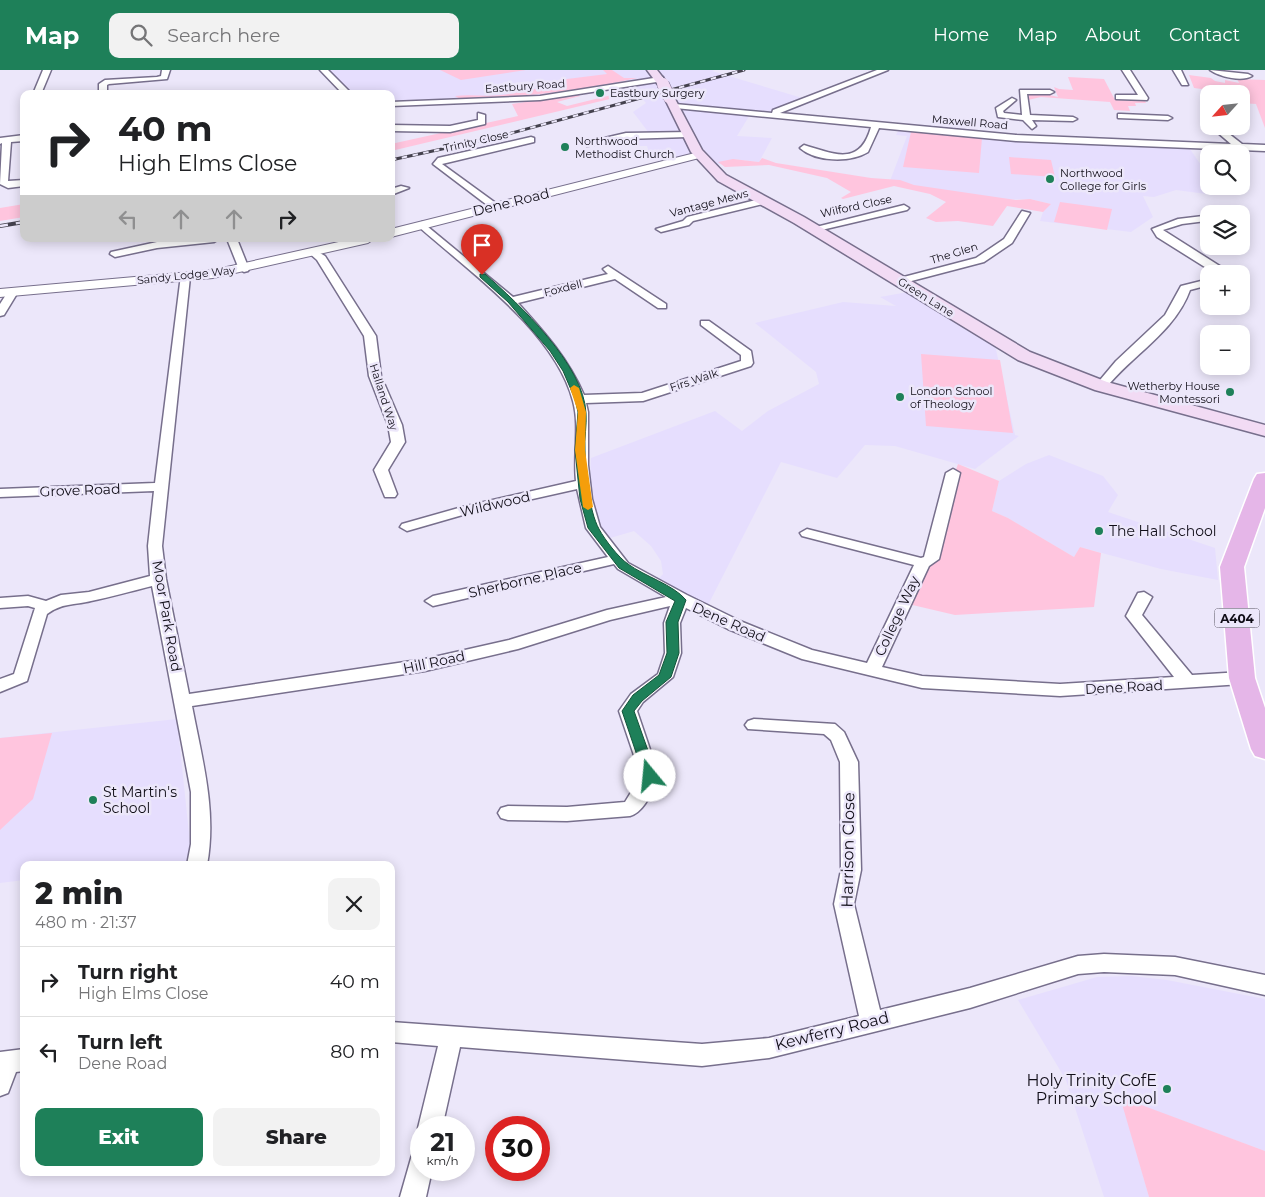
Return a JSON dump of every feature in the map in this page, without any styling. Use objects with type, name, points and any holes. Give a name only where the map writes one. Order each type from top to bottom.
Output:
[{"type":"main road","name":"Green Lane","points":[[652,70],[662,81],[699,155],[722,178],[813,229],[1024,356],[1101,386],[1265,431]]},
{"type":"main road","name":"A404","points":[[1264,486],[1232,568],[1242,678],[1265,749]]},
{"type":"street","points":[[38,90],[47,70]]},
{"type":"street","points":[[103,90],[103,84],[108,82],[157,79],[164,77],[166,70]]},
{"type":"street","points":[[324,70],[344,90]]},
{"type":"street","points":[[771,114],[884,70]]},
{"type":"street","points":[[1119,97],[1144,98],[1126,70]]},
{"type":"street","points":[[1177,70],[1185,83]]},
{"type":"street","points":[[1214,70],[1227,74],[1248,76]]},
{"type":"street","name":"Eastbury Road","points":[[395,104],[540,98],[662,81]]},
{"type":"street","points":[[1039,139],[1026,118],[1023,92],[1050,92]]},
{"type":"street","points":[[1012,100],[1002,106],[999,110],[1000,115],[1026,118],[1073,119]]},
{"type":"street","name":"Maxwell Road","points":[[672,102],[771,114],[1039,139],[1220,145]]},
{"type":"street","points":[[1164,105],[1168,118]]},
{"type":"street","points":[[395,128],[463,127],[482,122],[481,115]]},
{"type":"street","points":[[1121,116],[1168,118]]},
{"type":"street","points":[[1165,142],[1160,130],[1168,118]]},
{"type":"street","points":[[804,148],[818,155],[828,156],[858,153],[865,150],[869,144],[876,124]]},
{"type":"street","points":[[587,143],[626,136],[687,134]]},
{"type":"street","points":[[1225,135],[1238,145]]},
{"type":"street","points":[[20,137],[2,138],[4,186],[20,184]]},
{"type":"street","name":"Trinity Close","points":[[494,206],[437,164],[441,160],[531,140]]},
{"type":"street","name":"Maxwell Road","points":[[1250,147],[1265,148]]},
{"type":"street","name":"Dene Road","points":[[422,225],[699,155]]},
{"type":"street","points":[[395,191],[404,188]]},
{"type":"street","name":"Vantage Mews","points":[[661,229],[686,223],[690,219],[764,201]]},
{"type":"street","name":"Wilford Close","points":[[813,229],[904,208]]},
{"type":"street","name":"The Glen","points":[[900,281],[980,260],[1008,241],[1025,213]]},
{"type":"street","points":[[1200,219],[1181,221],[1157,229],[1161,235],[1212,265]]},
{"type":"street","points":[[395,232],[422,225]]},
{"type":"street","name":"Dene Road","points":[[422,225],[511,300],[554,350],[567,371],[579,399],[582,412],[580,450],[584,484],[593,528],[623,566],[681,600],[734,625],[808,655],[922,682],[1060,690],[1189,683],[1242,678]]},
{"type":"street","points":[[115,254],[185,242]]},
{"type":"street","points":[[233,242],[244,269]]},
{"type":"street","name":"Sandy Lodge Way","points":[[6,293],[185,277],[244,269],[355,242]]},
{"type":"street","name":"Halland Way","points":[[313,252],[322,258],[370,336],[375,376],[395,424],[398,442],[381,470],[390,494]]},
{"type":"street","name":"Foxdell","points":[[511,300],[612,272],[662,306]]},
{"type":"street","name":"Moor Park Road","points":[[185,277],[160,487],[155,546],[158,579],[200,792],[201,844],[199,861]]},
{"type":"street","points":[[1101,386],[1127,357],[1150,338],[1180,305],[1185,288],[1200,284]]},
{"type":"street","points":[[0,313],[6,293]]},
{"type":"street","name":"Firs Walk","points":[[579,399],[643,397],[747,363],[747,354],[705,323]]},
{"type":"street","points":[[923,563],[931,560],[953,473]]},
{"type":"street","name":"Wildwood","points":[[407,527],[462,510],[584,484]]},
{"type":"street","name":"Grove Road","points":[[0,493],[160,487]]},
{"type":"street","name":"College Way","points":[[807,533],[923,563],[872,670]]},
{"type":"street","name":"Sherborne Place","points":[[433,601],[617,559]]},
{"type":"street","points":[[0,686],[21,677],[40,612],[46,606],[61,600],[89,597],[158,579]]},
{"type":"street","points":[[1144,597],[1134,616],[1189,683]]},
{"type":"street","points":[[508,813],[567,814],[630,809],[638,800],[650,776],[628,711],[637,698],[665,677],[673,653],[672,622],[681,600]]},
{"type":"street","name":"Hill Road","points":[[182,701],[424,665],[512,645],[607,615],[681,600]]},
{"type":"street","points":[[0,603],[28,601],[46,606]]},
{"type":"street","name":"Harrison Close","points":[[754,725],[829,728],[838,737],[849,762],[851,870],[844,904],[871,1021]]},
{"type":"street","name":"Kewferry Road","points":[[395,1032],[702,1055],[769,1048],[871,1021],[970,998],[1078,965],[1104,963],[1175,966],[1265,984]]},
{"type":"street","points":[[433,1116],[451,1037]]},
{"type":"street","points":[[0,1085],[10,1062]]},
{"type":"street","points":[[413,1197],[417,1181]]},
{"type":"shaded area","points":[[327,70],[715,70],[712,71],[809,100],[771,114],[751,113],[737,136],[772,138],[759,162],[734,159],[738,163],[708,165],[691,154],[660,161],[650,156],[647,146],[638,146],[635,138],[649,133],[633,112],[646,103],[629,83],[612,71],[624,81],[564,92],[507,98],[430,99],[395,102],[395,90],[348,90],[340,85]]},
{"type":"shaded area","points":[[440,70],[526,70],[461,80]]},
{"type":"shaded area","points":[[603,70],[612,70],[624,78],[637,78],[593,87],[527,95],[460,99],[455,96],[495,96],[563,83],[559,80],[607,74]]},
{"type":"shaded area","points":[[1189,75],[1211,78],[1225,83],[1225,80],[1239,83],[1237,79],[1265,80],[1265,128],[1256,104],[1250,104],[1250,85],[1200,85],[1200,89],[1194,88]]},
{"type":"shaded area","points":[[1068,77],[1104,79],[1115,100],[1145,101],[1146,103],[1135,103],[1136,106],[1128,106],[1130,111],[1114,110],[1110,102],[1041,97],[1028,100],[1027,93],[1037,92],[1058,97],[1054,87],[1073,90]]},
{"type":"shaded area","points":[[632,90],[635,93],[395,150],[395,143],[518,116],[512,104],[578,94],[580,96],[557,102],[567,106]]},
{"type":"shaded area","name":"Northwood College for Girls","points":[[899,129],[1188,146],[1200,164],[1200,193],[1176,190],[1154,197],[1143,196],[1153,217],[1131,232],[1040,221],[1044,209],[1051,204],[1030,199],[991,200],[890,181],[907,136],[896,135]]},
{"type":"shaded area","points":[[911,132],[982,138],[979,173],[903,167]]},
{"type":"shaded area","points":[[1009,157],[1051,160],[1055,177],[1011,174]]},
{"type":"shaded area","points":[[762,158],[776,163],[871,178],[900,180],[914,185],[1016,200],[1030,199],[1051,204],[1043,212],[1007,206],[993,226],[958,221],[936,222],[926,218],[946,202],[930,194],[894,186],[843,199],[841,198],[851,192],[827,178],[769,165],[725,167],[718,162],[733,159],[759,162]]},
{"type":"shaded area","points":[[1060,202],[1112,209],[1107,230],[1054,222]]},
{"type":"shaded area","points":[[20,205],[20,218],[0,221],[0,208]]},
{"type":"shaded area","points":[[908,292],[995,345],[1015,435],[1019,436],[975,469],[895,446],[865,445],[837,478],[781,462],[706,609],[653,585],[663,574],[661,561],[651,546],[634,531],[600,541],[589,498],[591,458],[715,411],[742,431],[768,411],[819,384],[816,372],[755,323],[843,302],[896,306],[880,297]]},
{"type":"shaded area","points":[[921,354],[1000,360],[1013,433],[926,426]]},
{"type":"shaded area","name":"The Hall School","points":[[1049,455],[1103,476],[1118,495],[1108,512],[1215,548],[1218,580],[1161,569],[1080,547],[1074,557],[1008,518],[992,511],[999,481],[1026,464]]},
{"type":"shaded area","points":[[958,464],[999,481],[992,511],[1008,518],[1074,557],[1080,547],[1101,553],[1094,607],[955,615],[904,603],[923,563]]},
{"type":"shaded area","name":"St Martin's School","points":[[177,719],[192,861],[20,861],[20,880],[0,883],[0,738]]},
{"type":"shaded area","points":[[52,733],[33,799],[0,830],[0,738]]},
{"type":"shaded area","name":"Holy Trinity CofE Primary School","points":[[1131,976],[1167,980],[1265,999],[1265,1151],[1121,1098],[1149,1197],[1104,1197],[1066,1080],[1018,1000],[1097,977]]},
{"type":"shaded area","points":[[1120,1097],[1265,1151],[1265,1197],[1149,1197]]},
{"type":"railway","points":[[395,159],[493,138],[744,70]]},
{"type":"railway","points":[[0,226],[20,223]]},
{"type":"slow traffic","points":[[574,388],[582,412],[580,450],[585,499],[588,507]]},
{"type":"place","name":"Eastbury Surgery","points":[[600,93]]},
{"type":"place","name":"Northwood Methodist Church","points":[[565,147]]},
{"type":"place","name":"Northwood College for Girls","points":[[1050,179]]},
{"type":"place","name":"Wetherby House Montessori","points":[[1230,392]]},
{"type":"place","name":"London School of Theology","points":[[900,397]]},
{"type":"place","name":"The Hall School","points":[[1099,531]]},
{"type":"place","name":"St Martin's School","points":[[93,800]]},
{"type":"place","name":"Holy Trinity CofE Primary School","points":[[1167,1089]]},
{"type":"route","points":[[482,275],[511,300],[554,350],[567,371],[579,399],[582,412],[580,450],[585,499],[593,528],[623,566],[681,600],[672,622],[673,653],[665,677],[637,698],[628,711],[650,776]]}]
